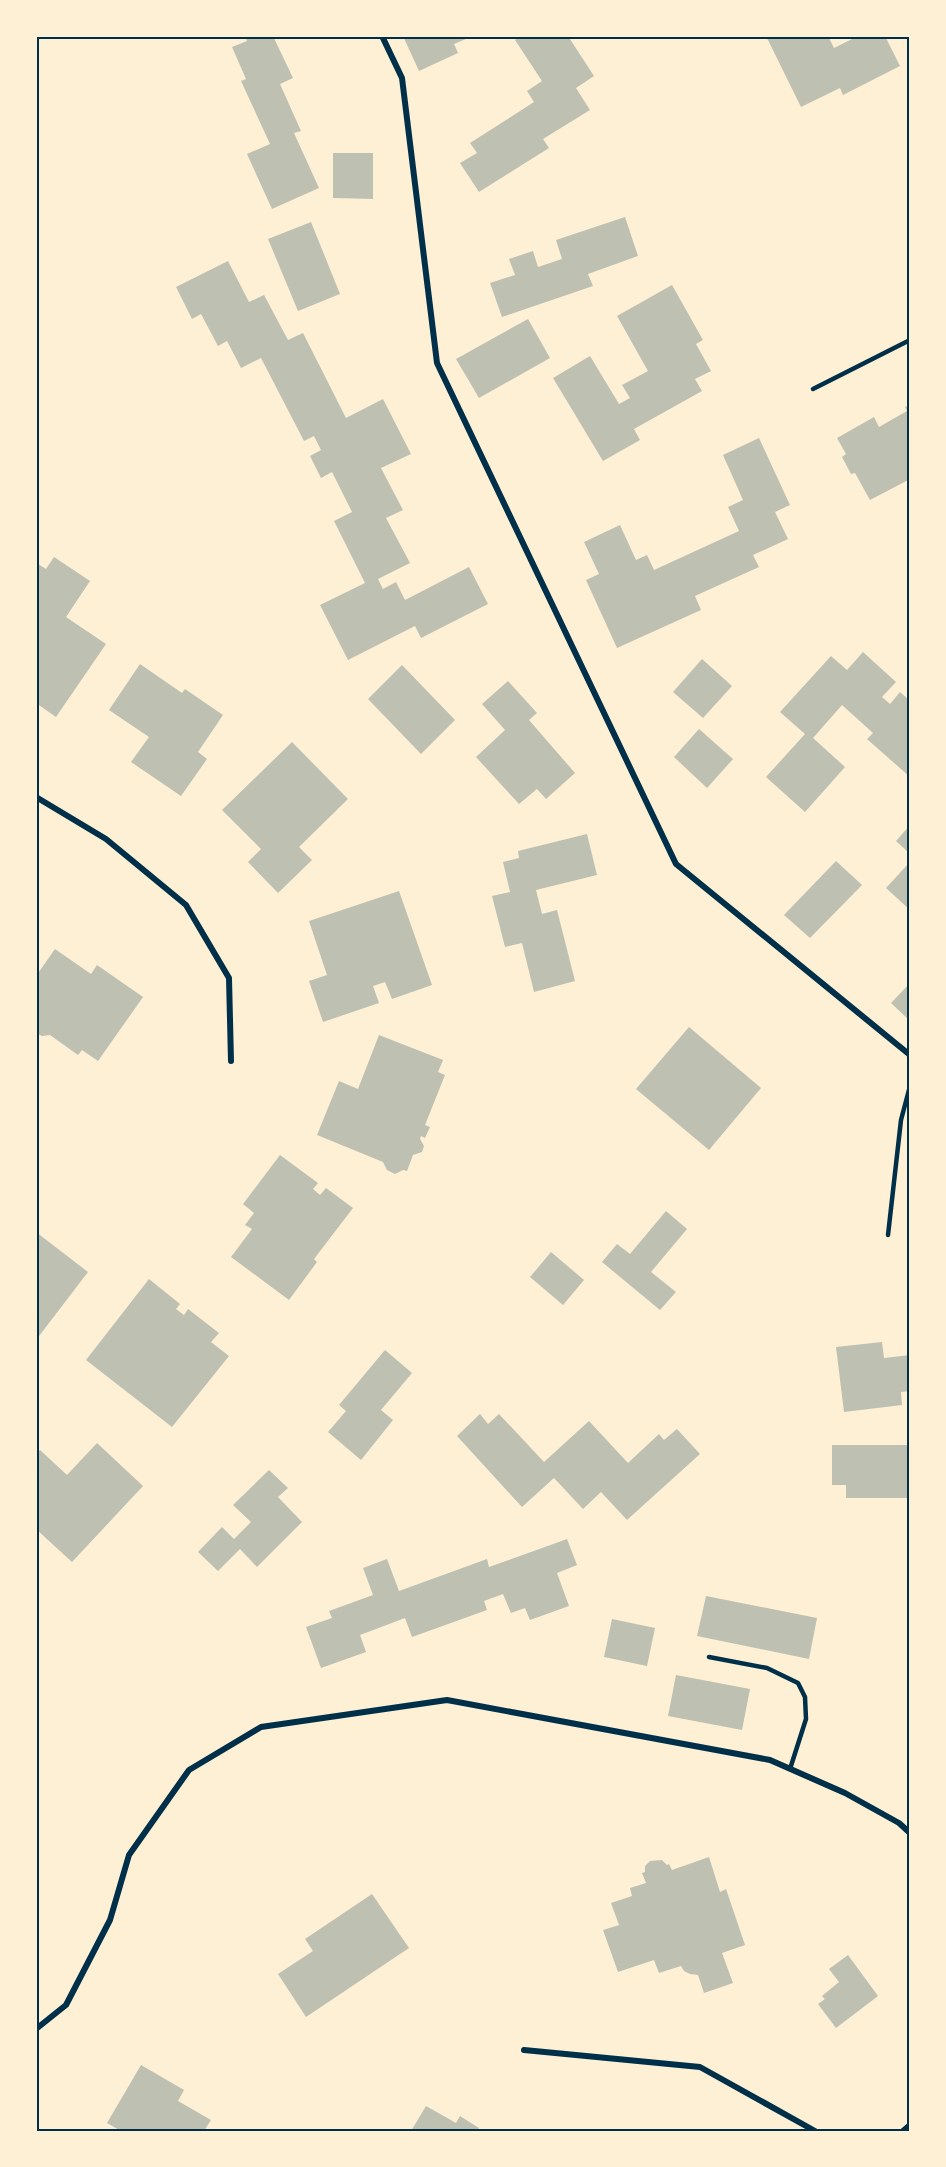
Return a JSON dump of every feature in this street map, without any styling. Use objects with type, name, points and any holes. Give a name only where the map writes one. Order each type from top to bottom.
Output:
[{"type":"street","points":[[382,36],[402,78],[437,363],[676,864],[910,1055]]},
{"type":"street","points":[[36,797],[106,839],[186,905],[229,978],[231,1061]]},
{"type":"street","points":[[36,2029],[66,2005],[110,1920],[129,1856],[189,1770],[261,1727],[447,1700],[770,1760],[845,1793],[899,1823],[910,1833]]},
{"type":"street","points":[[524,2050],[699,2067],[815,2131]]},
{"type":"street","points":[[903,2131],[910,2125]]},
{"type":"lane","points":[[813,389],[910,340]]},
{"type":"lane","points":[[888,1235],[901,1120],[910,1086]]},
{"type":"lane","points":[[709,1658],[767,1668],[798,1683],[805,1697],[806,1719],[790,1769]]},
{"type":"building","points":[[245,36],[273,36],[293,78],[280,84],[301,131],[294,133],[319,188],[272,209],[247,154],[270,144],[241,81],[246,79],[232,47],[247,41]]},
{"type":"building","points":[[403,36],[473,36],[454,44],[458,53],[419,71]]},
{"type":"building","points":[[521,36],[568,36],[594,76],[576,88],[590,110],[543,139],[549,148],[479,192],[460,163],[477,153],[470,143],[534,102],[527,91],[542,81],[515,40]]},
{"type":"building","points":[[766,36],[828,36],[834,48],[858,36],[885,36],[900,66],[843,95],[840,88],[801,107]]},
{"type":"building","points":[[333,153],[373,153],[373,199],[333,198]]},
{"type":"building","points":[[625,217],[638,256],[588,274],[593,286],[502,317],[490,283],[515,275],[509,259],[533,251],[538,267],[562,259],[556,240]]},
{"type":"building","points":[[311,222],[340,294],[298,311],[268,239]]},
{"type":"building","points":[[228,261],[249,302],[264,295],[288,340],[303,333],[346,418],[383,399],[411,454],[381,468],[403,510],[386,518],[410,563],[378,579],[383,589],[396,582],[405,600],[469,567],[488,604],[421,638],[415,626],[348,660],[320,605],[365,583],[334,521],[352,512],[332,472],[321,478],[310,456],[321,450],[314,436],[304,441],[261,358],[241,368],[227,341],[218,346],[201,314],[192,319],[176,287]]},
{"type":"building","points":[[672,285],[703,340],[696,344],[711,371],[695,379],[702,391],[634,429],[640,440],[603,461],[553,378],[590,356],[619,404],[630,398],[622,385],[648,371],[617,316]]},
{"type":"building","points":[[528,319],[550,358],[479,398],[456,359]]},
{"type":"building","points":[[910,405],[910,479],[870,500],[855,473],[851,474],[842,457],[846,454],[837,438],[874,417],[879,427],[907,411],[905,407]]},
{"type":"building","points":[[759,438],[790,505],[775,512],[788,539],[753,555],[759,567],[695,596],[701,610],[617,648],[586,580],[599,574],[584,542],[620,525],[636,560],[647,555],[654,570],[739,531],[728,507],[743,500],[723,455]]},
{"type":"building","points":[[54,557],[90,581],[66,617],[106,644],[56,717],[36,703],[36,567],[38,564],[46,569]]},
{"type":"building","points":[[863,652],[896,682],[882,697],[890,704],[900,692],[910,701],[910,777],[867,739],[873,733],[842,705],[813,738],[845,767],[805,812],[766,777],[805,734],[780,712],[831,656],[847,670]]},
{"type":"building","points":[[702,659],[732,686],[703,718],[673,692]]},
{"type":"building","points":[[140,664],[182,693],[185,689],[223,715],[198,752],[207,759],[181,796],[131,762],[149,737],[109,710]]},
{"type":"building","points":[[402,665],[455,720],[421,754],[368,699]]},
{"type":"building","points":[[508,681],[537,713],[529,720],[575,773],[546,799],[537,789],[519,804],[476,757],[505,730],[482,704]]},
{"type":"building","points":[[699,729],[733,759],[707,788],[674,757]]},
{"type":"building","points":[[292,742],[348,799],[299,847],[312,860],[278,893],[248,862],[261,849],[222,810]]},
{"type":"building","points":[[910,825],[910,854],[896,841]]},
{"type":"building","points":[[587,834],[597,875],[536,890],[542,914],[557,910],[575,981],[534,992],[522,943],[505,947],[492,896],[510,892],[503,862],[519,858],[518,851]]},
{"type":"building","points":[[836,861],[862,885],[810,938],[784,915]]},
{"type":"building","points":[[910,862],[910,910],[886,888]]},
{"type":"building","points":[[399,891],[432,985],[392,999],[385,982],[373,986],[379,1003],[323,1022],[309,981],[327,975],[309,921]]},
{"type":"building","points":[[55,949],[91,974],[97,965],[143,997],[98,1061],[82,1050],[78,1055],[50,1035],[42,1036],[36,1033],[36,976]]},
{"type":"building","points":[[910,983],[910,1021],[891,1003]]},
{"type":"building","points":[[689,1027],[761,1088],[709,1150],[636,1089]]},
{"type":"building","points":[[379,1035],[443,1060],[438,1072],[445,1075],[425,1125],[430,1127],[425,1138],[421,1136],[420,1139],[424,1146],[422,1152],[413,1155],[407,1171],[403,1170],[395,1174],[387,1170],[383,1162],[317,1135],[339,1081],[358,1089]]},
{"type":"building","points":[[280,1155],[318,1183],[313,1189],[320,1195],[326,1188],[353,1208],[314,1259],[317,1262],[289,1300],[231,1257],[252,1229],[245,1225],[254,1213],[243,1204]]},
{"type":"building","points":[[666,1211],[687,1229],[651,1272],[676,1292],[660,1310],[602,1262],[617,1244],[630,1254]]},
{"type":"building","points":[[36,1232],[88,1272],[36,1340]]},
{"type":"building","points":[[551,1252],[584,1280],[563,1305],[530,1277]]},
{"type":"building","points":[[149,1279],[180,1304],[176,1309],[184,1315],[188,1309],[219,1333],[211,1342],[229,1356],[172,1427],[86,1360]]},
{"type":"building","points":[[882,1342],[884,1358],[910,1355],[910,1391],[901,1392],[902,1405],[844,1412],[836,1347]]},
{"type":"building","points":[[385,1350],[412,1373],[381,1410],[393,1420],[361,1460],[328,1432],[346,1411],[339,1405]]},
{"type":"building","points":[[480,1414],[488,1424],[499,1414],[544,1462],[589,1421],[628,1463],[659,1434],[664,1440],[677,1429],[700,1454],[627,1520],[601,1492],[583,1509],[554,1478],[522,1507],[457,1436]]},
{"type":"building","points":[[97,1443],[143,1486],[72,1562],[36,1529],[36,1454],[40,1450],[67,1475]]},
{"type":"building","points":[[832,1445],[909,1445],[910,1498],[846,1498],[846,1485],[832,1485]]},
{"type":"building","points":[[269,1470],[288,1488],[278,1497],[302,1522],[257,1567],[240,1549],[218,1571],[198,1552],[222,1527],[234,1539],[251,1522],[233,1505]]},
{"type":"building","points":[[567,1539],[577,1565],[557,1573],[569,1606],[530,1620],[525,1608],[511,1613],[503,1594],[484,1601],[487,1610],[412,1637],[405,1618],[360,1635],[366,1652],[321,1668],[306,1627],[332,1618],[329,1611],[373,1595],[363,1568],[387,1559],[399,1591],[487,1559],[489,1567]]},
{"type":"building","points":[[706,1596],[817,1618],[809,1659],[697,1636]]},
{"type":"building","points":[[612,1619],[655,1628],[647,1666],[604,1657]]},
{"type":"building","points":[[676,1675],[750,1689],[742,1730],[668,1716]]},
{"type":"building","points":[[709,1857],[720,1892],[726,1889],[745,1945],[722,1953],[733,1983],[704,1993],[698,1975],[684,1971],[681,1966],[659,1973],[654,1960],[618,1972],[603,1930],[619,1925],[611,1903],[632,1896],[630,1888],[646,1883],[642,1873],[645,1872],[645,1866],[650,1861],[662,1860],[667,1865],[669,1864],[672,1870]]},
{"type":"building","points":[[372,1894],[409,1948],[306,2017],[278,1974],[313,1951],[305,1939]]},
{"type":"building","points":[[848,1955],[878,1996],[836,2028],[818,2004],[825,1999],[822,1996],[839,1982],[829,1969]]},
{"type":"building","points":[[141,2065],[184,2090],[178,2101],[211,2120],[204,2131],[121,2131],[107,2123]]},
{"type":"building","points":[[426,2106],[456,2123],[460,2116],[479,2128],[477,2131],[411,2131]]}]
